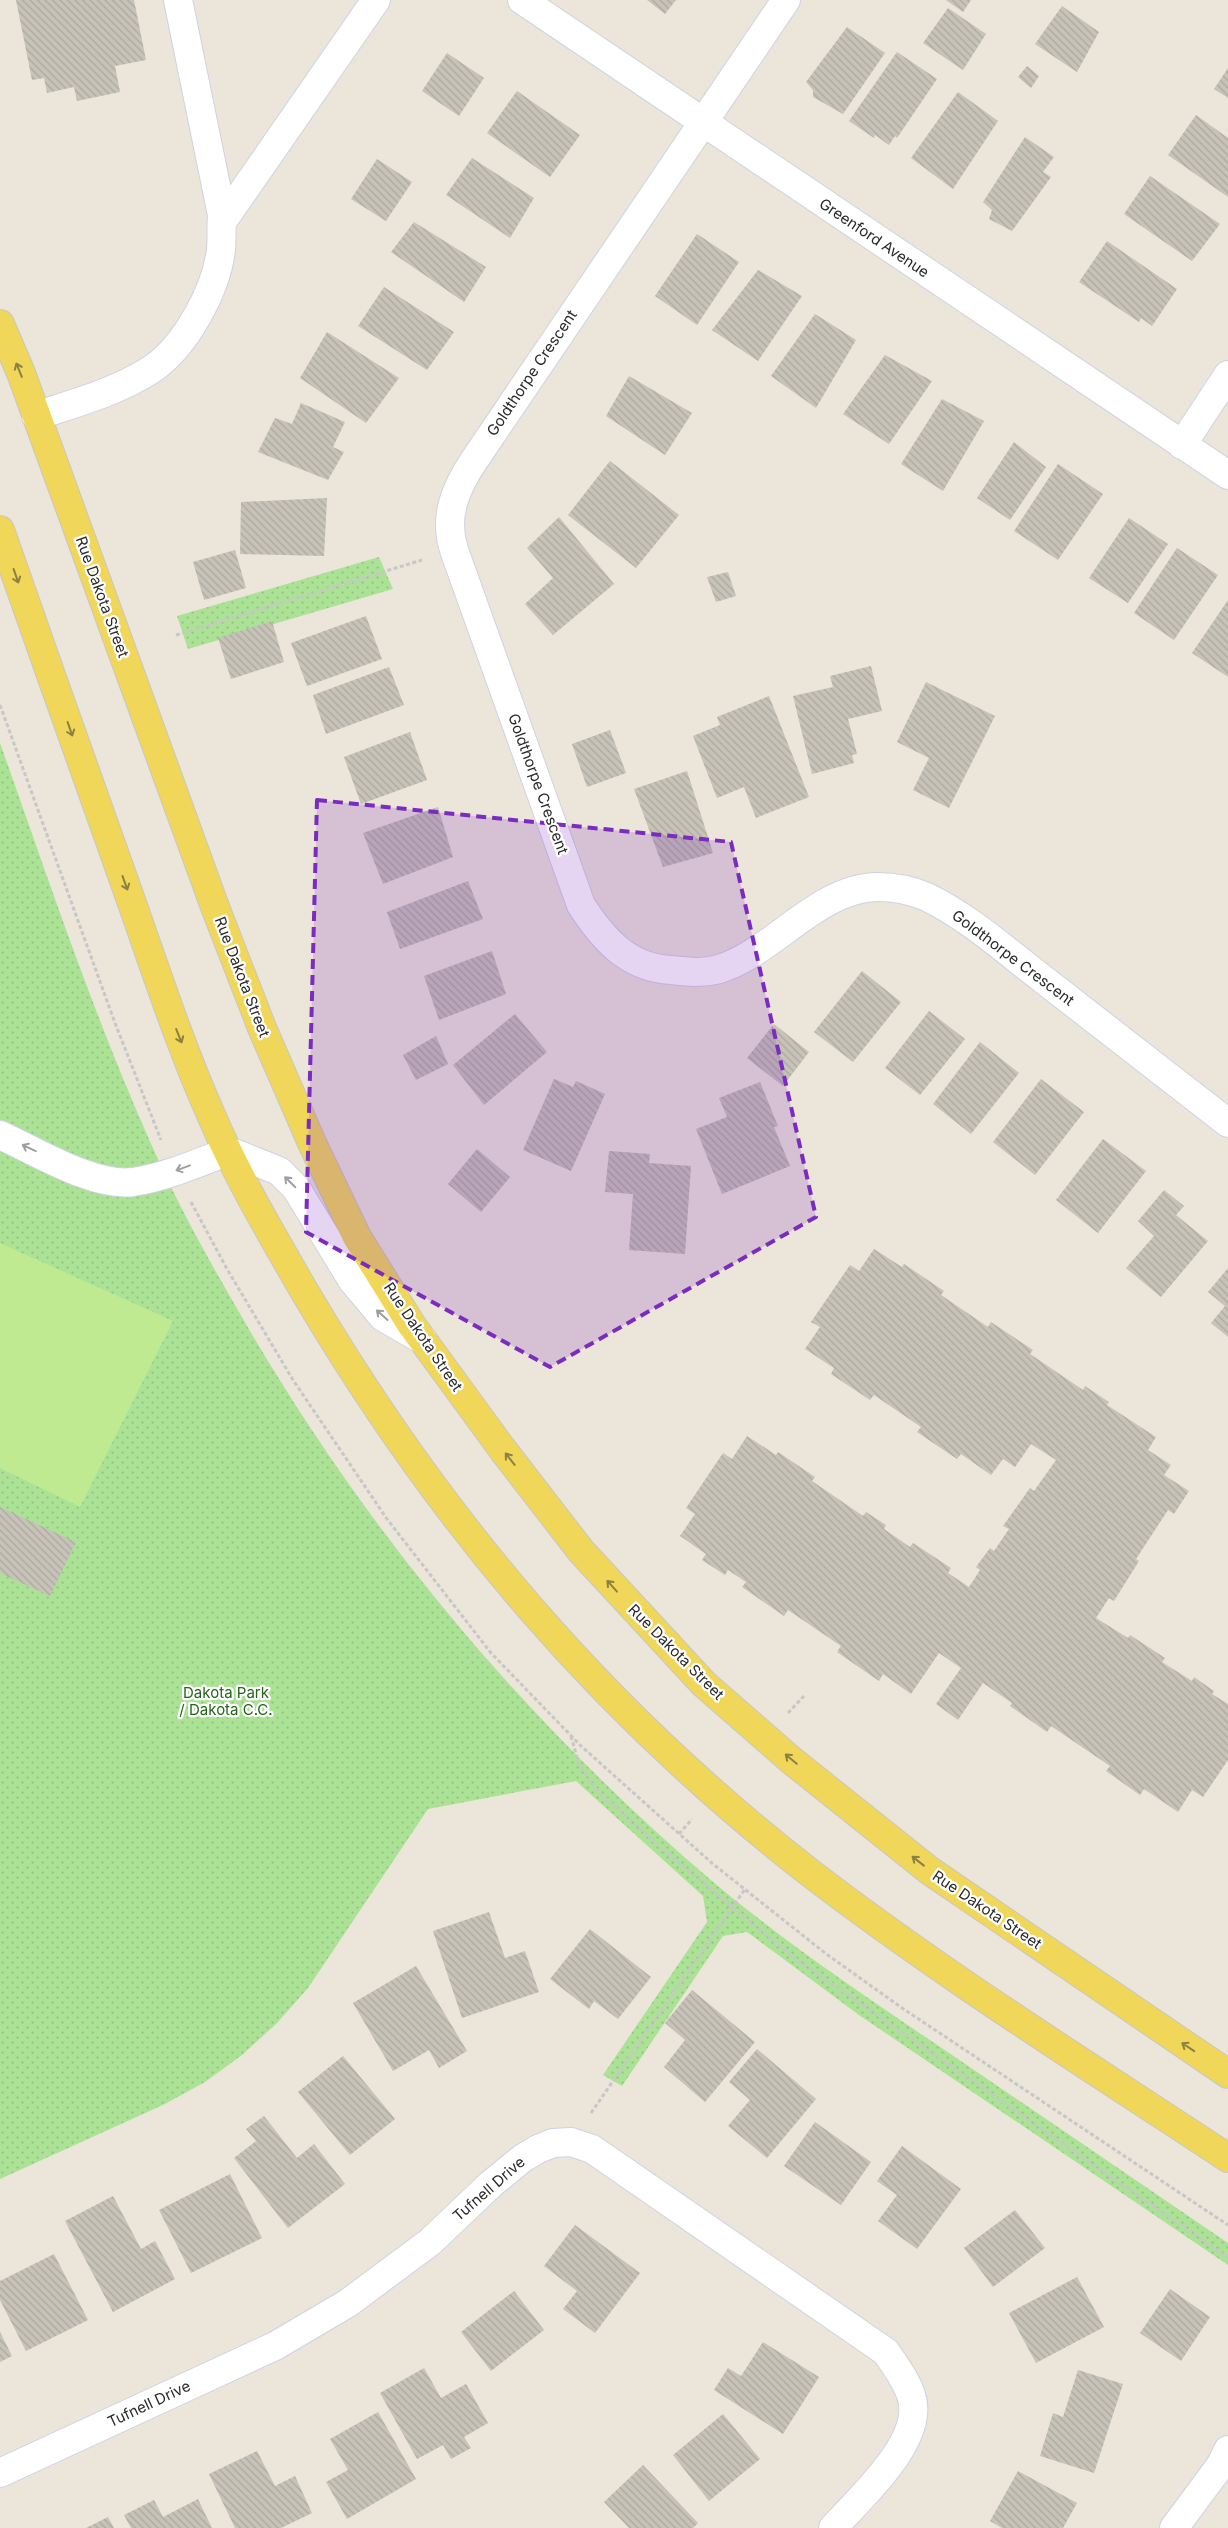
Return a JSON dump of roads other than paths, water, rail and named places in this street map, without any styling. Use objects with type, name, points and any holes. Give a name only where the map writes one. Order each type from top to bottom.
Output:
[{"type":"main road","name":"Rue Dakota Street","points":[[0,324],[36,416],[262,1028],[312,1143],[357,1237],[423,1340],[503,1450],[581,1551],[704,1684],[806,1772],[930,1871],[1228,2074]]},
{"type":"main road","points":[[0,530],[173,1022],[213,1120],[288,1262],[340,1351],[424,1476],[478,1547],[544,1625],[604,1689],[715,1794],[816,1877],[967,1985],[1228,2158]]},
{"type":"street","points":[[36,416],[124,384],[153,368],[175,349],[197,318],[212,281],[221,250],[222,222],[178,0]]},
{"type":"street","points":[[222,222],[376,0]]},
{"type":"street","name":"Greenford Avenue","points":[[522,0],[1228,475]]},
{"type":"street","name":"Goldthorpe Crescent","points":[[786,0],[458,484],[450,510],[449,534],[454,550],[581,905],[596,929],[614,949],[633,961],[659,970],[694,972],[724,968],[761,947],[830,901],[850,892],[876,887],[906,889],[960,915],[1228,1123]]},
{"type":"street","points":[[1182,444],[1228,375]]},
{"type":"street","points":[[0,1134],[83,1173],[105,1179],[132,1182],[163,1175],[229,1152],[278,1171],[296,1188],[352,1280],[382,1317],[423,1340]]},
{"type":"street","name":"Tufnell Drive","points":[[0,2473],[275,2346],[348,2303],[430,2242],[491,2184],[523,2158],[553,2143],[571,2142],[592,2149],[886,2352],[912,2396],[914,2418],[895,2458],[833,2528]]},
{"type":"street","points":[[1174,2528],[1220,2466],[1228,2450]]},
{"type":"park label","name":"Dakota Park / Dakota C.C.","points":[[226,1702]]}]
